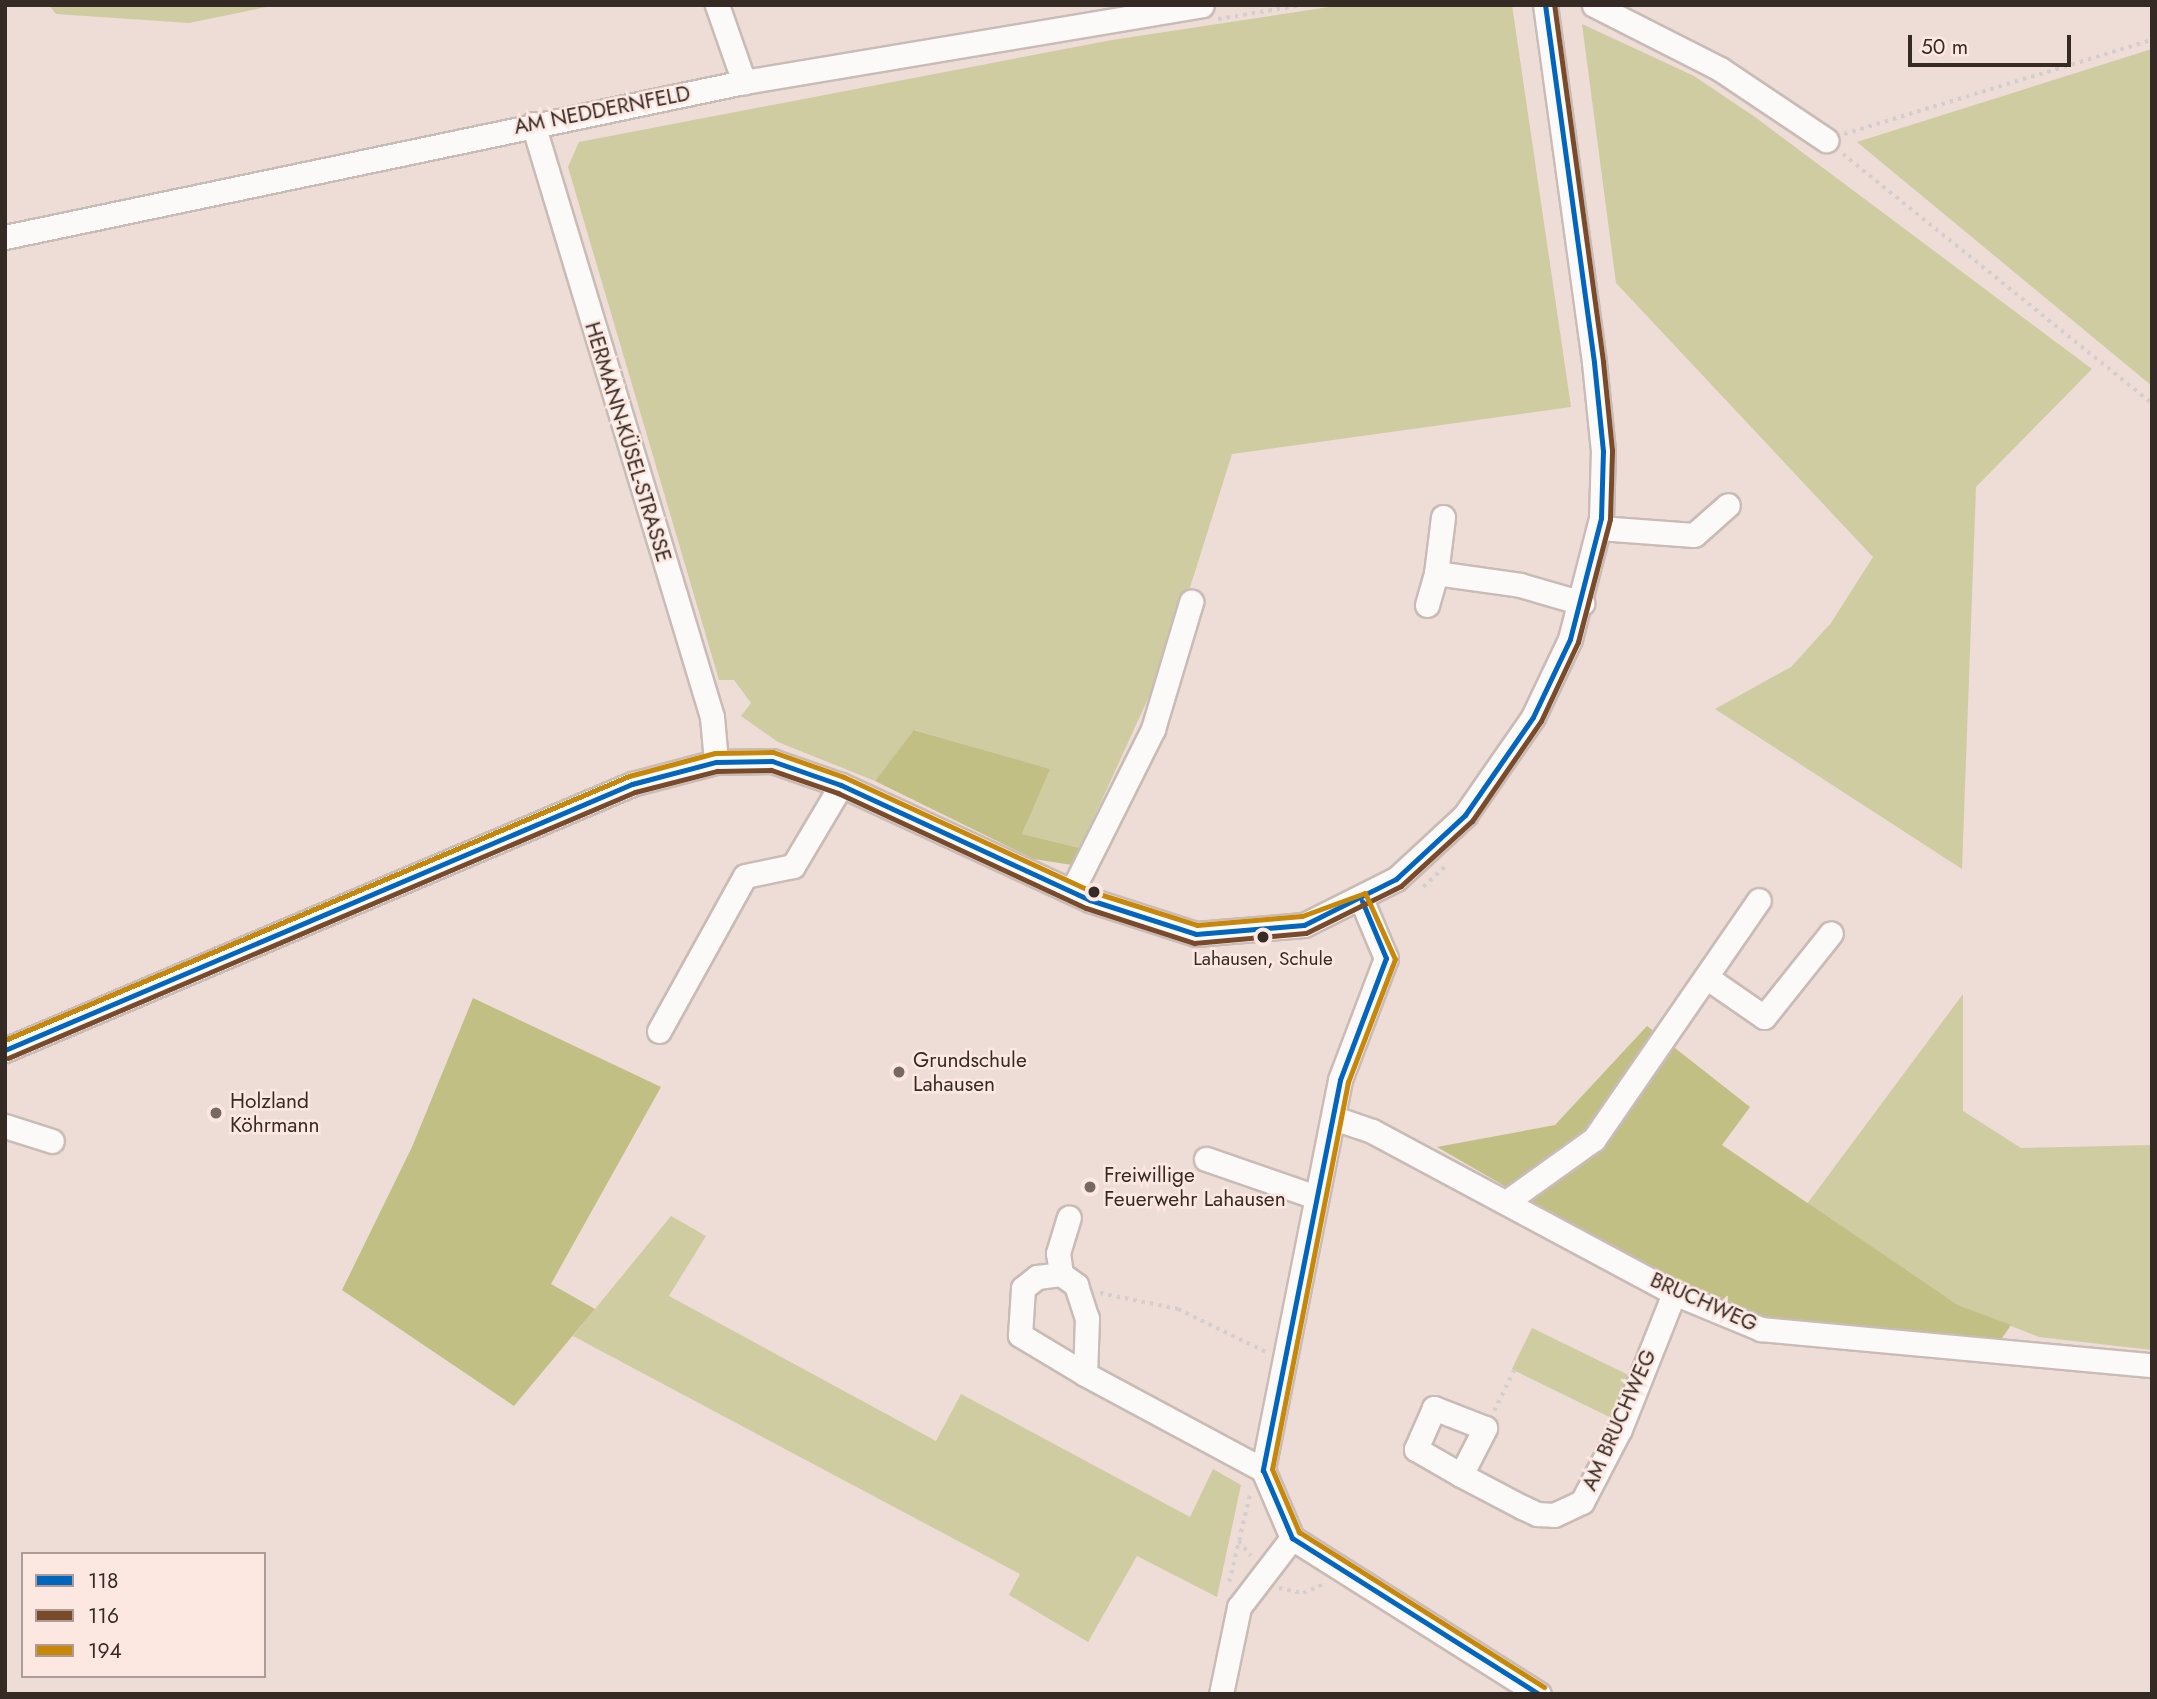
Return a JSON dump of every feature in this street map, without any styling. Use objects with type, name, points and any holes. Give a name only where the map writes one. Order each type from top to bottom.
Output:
[{"type":"street","points":[[717,5],[744,82]]},
{"type":"street","name":"AM NEDDERNFELD","points":[[5,237],[533,124],[744,82],[1202,5]]},
{"type":"street","points":[[5,1050],[632,784],[716,762],[772,761],[841,785],[1072,891],[1196,934],[1304,925],[1362,901],[1439,841],[1499,771],[1533,717],[1582,603],[1599,528],[1603,451],[1594,362],[1545,5]]},
{"type":"street","points":[[1594,5],[1720,69],[1826,140]]},
{"type":"street","name":"HERMANN-KÜSEL-STRASSE","points":[[533,124],[712,717],[716,762]]},
{"type":"street","points":[[1599,528],[1694,535],[1728,505]]},
{"type":"street","points":[[1427,605],[1436,573],[1443,517]]},
{"type":"street","points":[[1436,573],[1520,585],[1582,603]]},
{"type":"street","points":[[1072,891],[1153,729],[1191,602]]},
{"type":"street","points":[[659,1031],[745,876],[793,866],[841,785]]},
{"type":"street","points":[[1506,1202],[1594,1139],[1759,900]]},
{"type":"street","points":[[1257,1467],[1284,1360],[1316,1197],[1353,1039],[1386,958],[1362,901]]},
{"type":"street","points":[[1706,977],[1764,1017],[1831,933]]},
{"type":"street","name":"BRUCHWEG","points":[[1334,1118],[1506,1202],[1674,1293],[1761,1329],[2152,1365]]},
{"type":"street","points":[[5,1126],[52,1141]]},
{"type":"street","points":[[1206,1159],[1316,1197]]},
{"type":"street","points":[[1069,1218],[1058,1253],[1087,1318],[1086,1374]]},
{"type":"street","points":[[1069,1280],[1037,1277],[1023,1288],[1020,1335],[1257,1467],[1292,1538],[1539,1694]]},
{"type":"street","name":"AM BRUCHWEG","points":[[1485,1428],[1434,1408],[1416,1449],[1537,1514],[1554,1515],[1582,1502],[1620,1429],[1674,1293]]},
{"type":"street","points":[[1461,1475],[1485,1428]]},
{"type":"street","points":[[1221,1694],[1239,1607],[1292,1538]]},
{"type":"path","points":[[1826,140],[2152,40]]},
{"type":"path","points":[[1826,140],[2152,403]]},
{"type":"path","points":[[1069,1280],[1140,1305],[1178,1309],[1284,1360]]},
{"type":"path","points":[[1485,1428],[1514,1370]]},
{"type":"path","points":[[1226,1595],[1257,1467]]},
{"type":"shaded area","points":[[49,5],[276,5],[189,23],[56,14]]},
{"type":"shaded area","points":[[1342,5],[1512,5],[1571,407],[1232,454],[1171,648],[1080,848],[1022,834],[1049,769],[915,730],[875,781],[778,742],[741,716],[751,703],[734,680],[719,680],[568,167],[579,142],[1112,40]]},
{"type":"shaded area","points":[[1582,24],[1694,76],[1755,117],[2092,369],[1976,487],[1962,869],[1715,709],[1791,667],[1831,623],[1873,557],[1616,283]]},
{"type":"shaded area","points":[[2152,49],[2152,386],[1857,142]]},
{"type":"shaded area","points":[[914,730],[1050,769],[1022,834],[1080,848],[1072,865],[1034,859],[875,781]]},
{"type":"shaded area","points":[[1963,994],[1963,1111],[2021,1148],[2152,1145],[2152,1350],[2039,1337],[1958,1305],[1807,1204]]},
{"type":"shaded area","points":[[473,998],[661,1087],[551,1284],[595,1309],[514,1406],[342,1290],[412,1147]]},
{"type":"shaded area","points":[[1647,1026],[1750,1107],[1722,1145],[1958,1305],[2011,1325],[2000,1341],[1766,1319],[1682,1288],[1437,1147],[1555,1125]]},
{"type":"shaded area","points":[[671,1216],[706,1236],[669,1296],[936,1441],[961,1394],[1190,1517],[1213,1469],[1241,1485],[1217,1597],[1137,1556],[1088,1642],[1009,1595],[1020,1574],[573,1336]]},
{"type":"shaded area","points":[[1532,1328],[1640,1381],[1620,1422],[1512,1369]]},
{"type":"transit line","name":"118","points":[[5,1050],[632,784],[716,762],[772,761],[841,785],[1090,900],[1196,934],[1304,925],[1396,879],[1465,815],[1533,717],[1570,639],[1601,518],[1603,451],[1594,362],[1545,5]]},
{"type":"transit line","name":"116","points":[[8,1058],[635,792],[717,771],[771,770],[838,793],[1086,908],[1194,943],[1306,933],[1401,886],[1472,821],[1541,721],[1578,642],[1610,519],[1612,450],[1603,361],[1554,5]]},
{"type":"transit line","name":"194","points":[[5,1040],[629,776],[715,753],[773,752],[844,777],[1093,892],[1197,925],[1302,916],[1365,893],[1395,959],[1348,1082],[1272,1469],[1299,1532],[1544,1687]]},
{"type":"transit line","name":"118","points":[[1362,901],[1386,958],[1340,1080],[1263,1470],[1292,1538],[1539,1694]]},
{"type":"place","name":"Lahausen, Schule","points":[[1263,937]]},
{"type":"place","name":"Grundschule Lahausen","points":[[899,1072]]},
{"type":"place","name":"Holzland Köhrmann","points":[[216,1113]]},
{"type":"place","name":"Freiwillige Feuerwehr Lahausen","points":[[1090,1187]]}]
